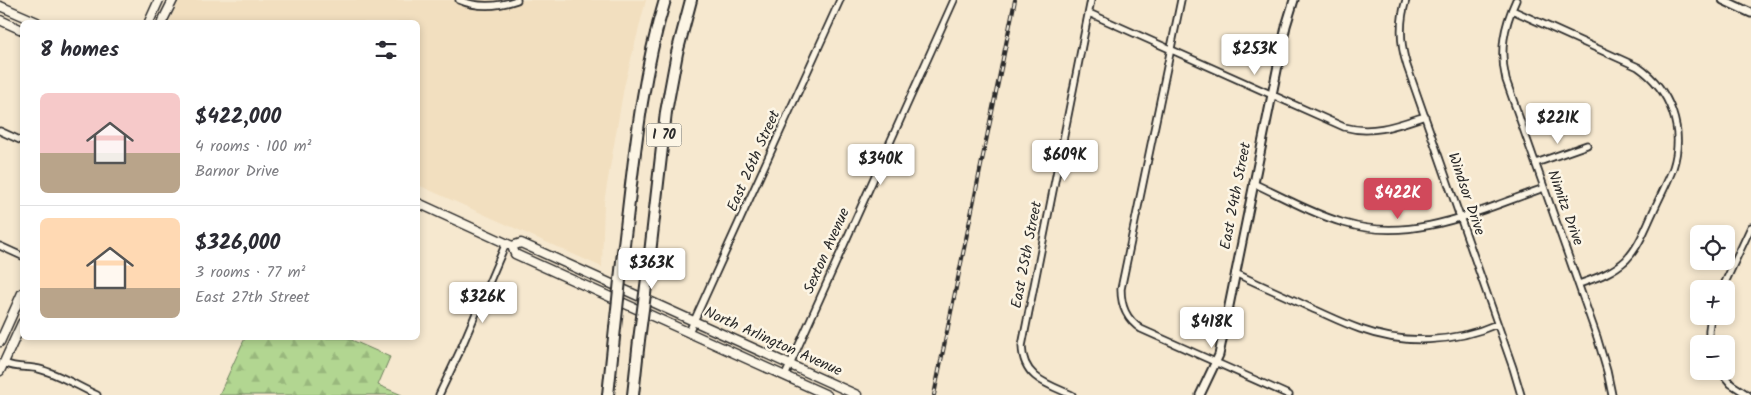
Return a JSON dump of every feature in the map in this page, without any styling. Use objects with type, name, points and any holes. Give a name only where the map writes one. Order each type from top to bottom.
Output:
[{"type":"highway","name":"I 70","points":[[608,395],[641,102],[655,34],[665,0]]},
{"type":"highway","name":"I 70","points":[[632,395],[666,112],[677,53],[691,0]]},
{"type":"main road","points":[[149,20],[159,0]]},
{"type":"main road","points":[[163,20],[173,0]]},
{"type":"main road","points":[[0,6],[32,20]]},
{"type":"main road","points":[[0,20],[20,29]]},
{"type":"main road","name":"North Arlington Avenue","points":[[420,204],[509,244],[521,243],[857,395]]},
{"type":"main road","name":"North Arlington Avenue","points":[[509,244],[515,254],[827,395]]},
{"type":"main road","points":[[0,342],[20,297]]},
{"type":"main road","points":[[0,371],[20,327]]},
{"type":"street","points":[[458,0],[477,6],[492,6],[504,5],[517,0]]},
{"type":"street","name":"East 26th Street","points":[[689,332],[840,0]]},
{"type":"street","name":"East 25th Street","points":[[1072,395],[1041,381],[1027,367],[1022,354],[1022,343],[1091,0]]},
{"type":"street","points":[[1181,0],[1121,289],[1121,301],[1125,312],[1141,329],[1290,395]]},
{"type":"street","name":"East 24th Street","points":[[1200,395],[1219,355],[1271,94],[1286,26],[1294,0]]},
{"type":"street","name":"Windsor Drive","points":[[1406,0],[1401,27],[1403,51],[1516,376],[1520,395]]},
{"type":"street","name":"Nimitz Drive","points":[[1516,0],[1503,40],[1504,68],[1507,83],[1604,359],[1612,395]]},
{"type":"street","points":[[1723,0],[1748,12],[1751,18]]},
{"type":"street","name":"Sexton Avenue","points":[[785,376],[952,1]]},
{"type":"street","points":[[1512,10],[1638,67],[1653,79],[1664,93],[1676,122],[1677,146],[1672,170],[1635,249],[1625,261],[1612,270],[1578,284]]},
{"type":"street","points":[[1089,13],[1338,124],[1356,130],[1370,131],[1382,129],[1425,116]]},
{"type":"street","points":[[0,131],[20,140]]},
{"type":"street","points":[[1536,163],[1587,146]]},
{"type":"street","points":[[1253,184],[1330,218],[1379,230],[1410,230],[1434,226],[1544,188]]},
{"type":"street","points":[[1726,280],[1751,226]]},
{"type":"street","points":[[439,395],[509,244]]},
{"type":"street","points":[[0,246],[20,255]]},
{"type":"street","points":[[1235,273],[1352,326],[1385,336],[1410,339],[1438,339],[1471,333],[1497,324]]},
{"type":"street","points":[[4,363],[16,368],[40,370],[97,395]]},
{"type":"street","points":[[1728,380],[1748,395]]},
{"type":"shaded area","points":[[179,0],[646,0],[624,87],[604,202],[602,267],[420,186],[420,20],[170,20]]},
{"type":"green space","points":[[244,340],[352,340],[390,357],[378,385],[402,395],[219,395]]},
{"type":"railway","points":[[934,395],[1015,0]]}]
